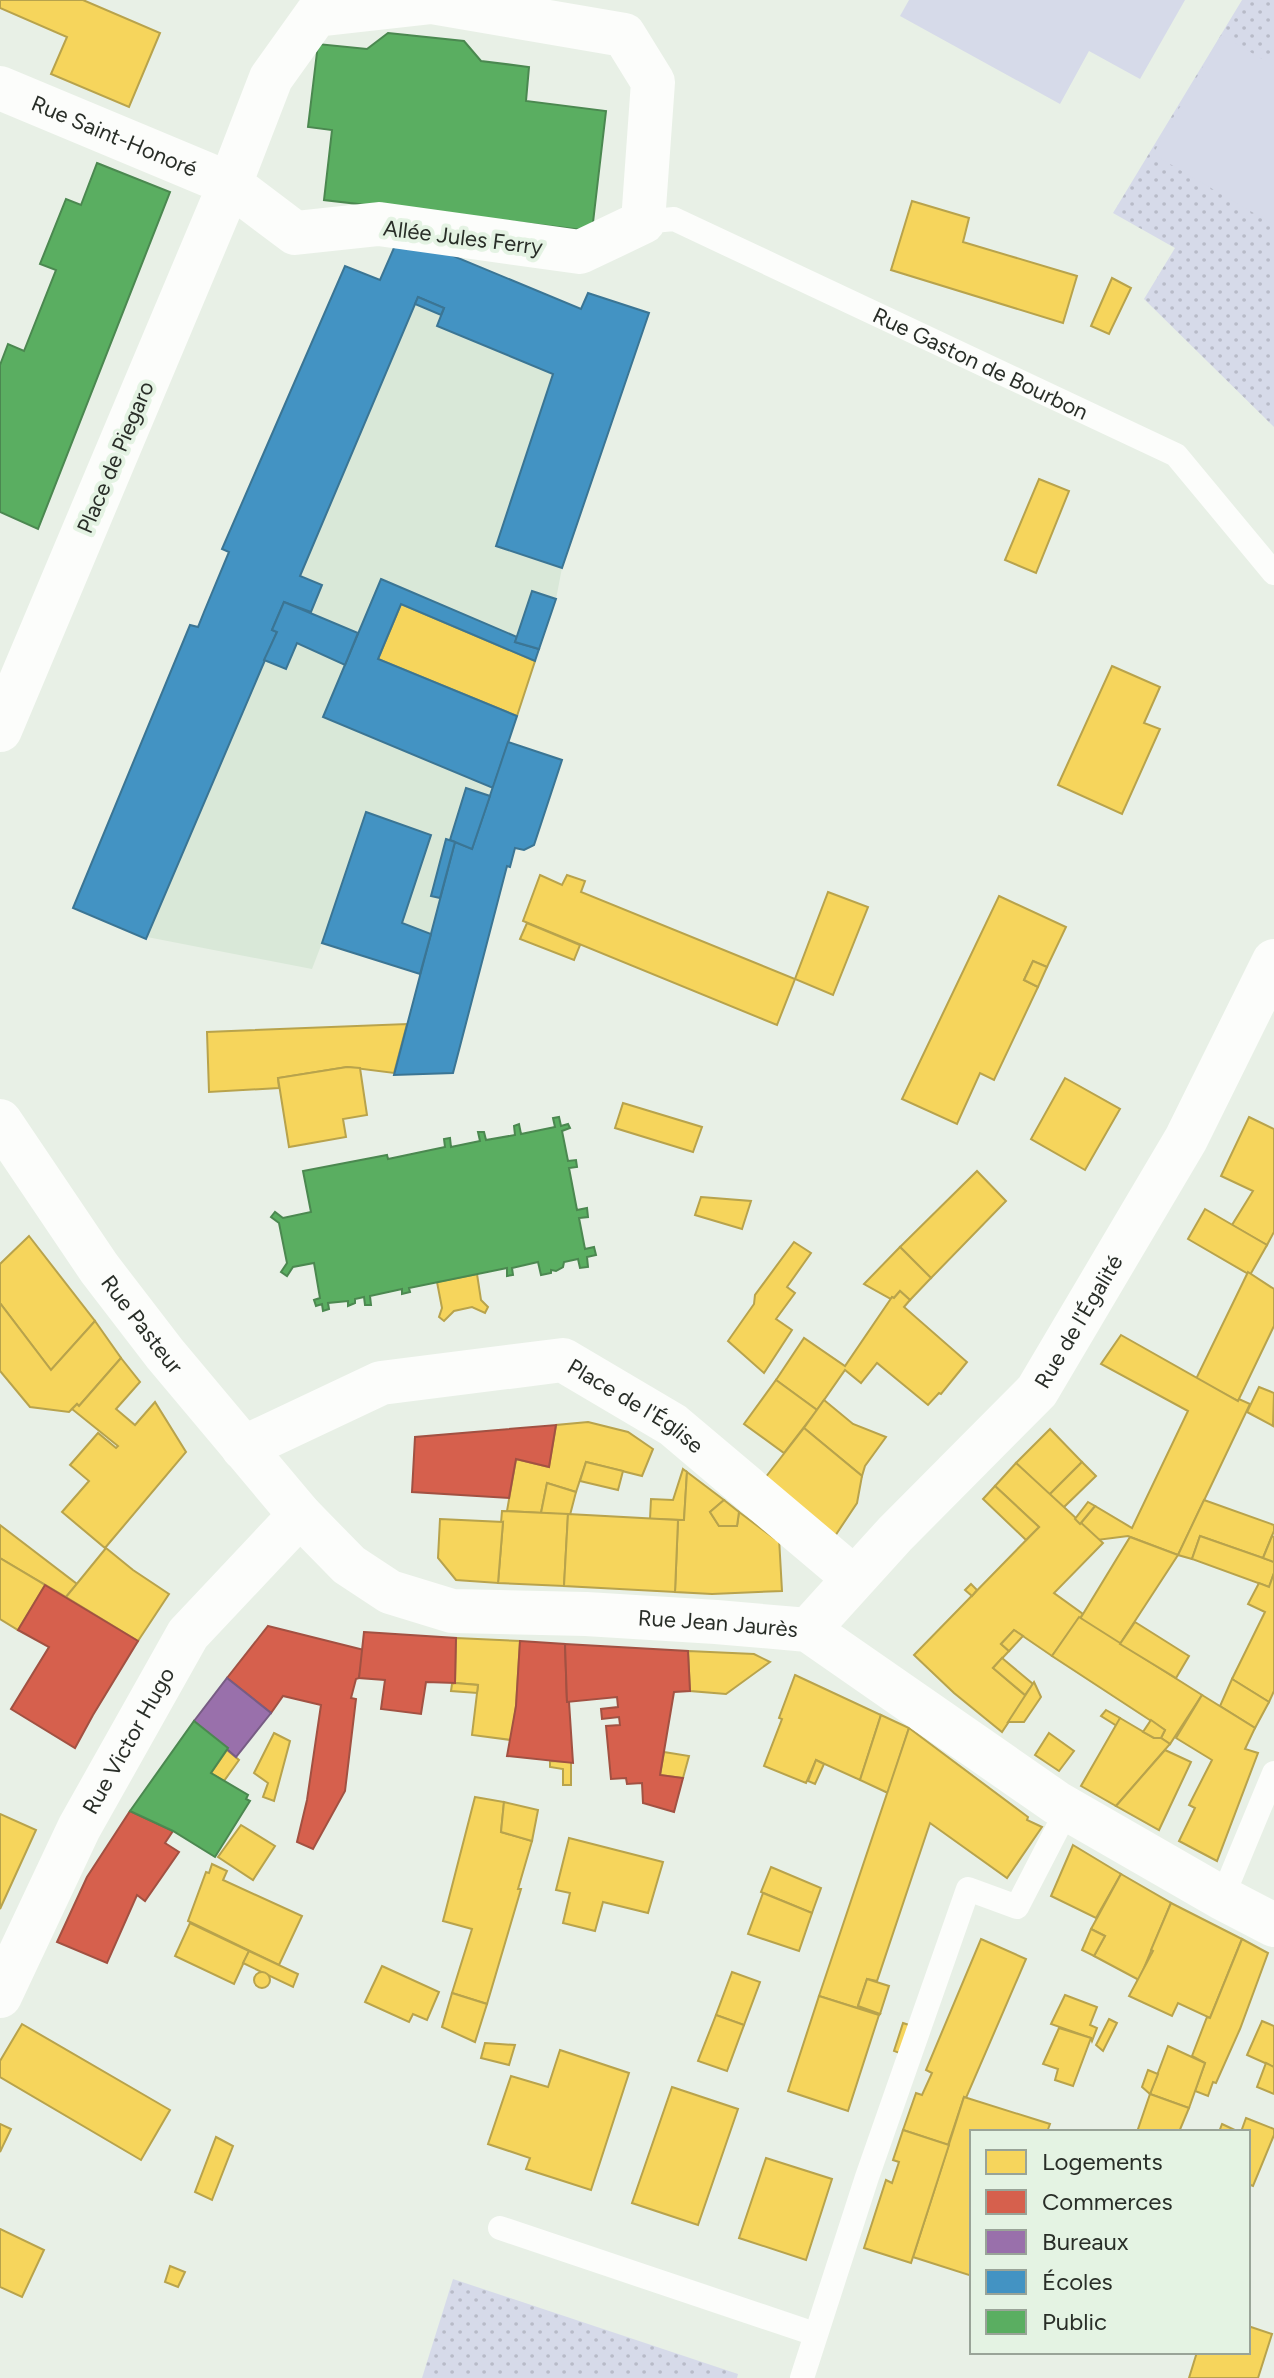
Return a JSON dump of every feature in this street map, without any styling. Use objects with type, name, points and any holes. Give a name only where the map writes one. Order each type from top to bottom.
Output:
[{"type":"street","points":[[230,184],[271,78],[316,15],[432,2],[624,35],[653,82],[643,222]]},
{"type":"street","name":"Rue Saint-Honoré","points":[[0,88],[230,184]]},
{"type":"street","name":"Allée Jules Ferry","points":[[230,184],[295,233],[379,224],[580,252],[643,222]]},
{"type":"street","name":"Place de Piegaro","points":[[0,730],[230,184]]},
{"type":"street","name":"Rue de l'Égalité","points":[[808,1630],[895,1534],[1037,1391],[1186,1139],[1274,961]]},
{"type":"street","name":"Rue Pasteur","points":[[0,1121],[99,1268],[165,1354],[300,1515]]},
{"type":"street","name":"Place de l'Église","points":[[243,1448],[381,1383],[563,1360],[673,1425],[854,1578]]},
{"type":"street","name":"Rue Jean Jaurès","points":[[300,1515],[349,1565],[390,1592],[452,1611],[586,1614],[808,1630],[1067,1810],[1274,1925]]},
{"type":"street","name":"Rue Victor Hugo","points":[[0,1996],[79,1828],[188,1634],[300,1515]]},
{"type":"lane","name":"Rue Gaston de Bourbon","points":[[643,222],[674,219],[1176,455],[1274,573]]},
{"type":"lane","points":[[1222,1898],[1274,1773]]},
{"type":"lane","points":[[802,2378],[867,2177],[968,1889],[1017,1907],[1067,1810]]},
{"type":"lane","points":[[500,2228],[815,2334]]},
{"type":"shaded area","points":[[909,0],[1185,0],[1140,79],[1089,51],[1060,104],[900,16]]},
{"type":"shaded area","points":[[1242,0],[1274,0],[1274,427],[1144,299],[1175,248],[1113,213]]},
{"type":"shaded area","points":[[1221,35],[1274,66],[1274,225],[1153,154]]},
{"type":"shaded area","points":[[415,304],[441,315],[437,326],[553,374],[496,546],[562,568],[556,599],[532,591],[517,637],[358,633],[310,613],[321,585],[300,576]]},
{"type":"shaded area","points":[[297,643],[345,665],[493,788],[420,974],[322,943],[312,969],[147,937],[264,660],[286,669]]},
{"type":"shaded area","points":[[453,2279],[738,2374],[737,2378],[422,2378]]},
{"type":"building: Logements","points":[[0,0],[83,0],[160,33],[129,107],[51,74],[67,37],[0,8]]},
{"type":"building: Logements","points":[[912,201],[969,218],[963,242],[1077,276],[1063,323],[891,270]]},
{"type":"building: Logements","points":[[1112,278],[1131,288],[1109,334],[1091,326]]},
{"type":"building: Logements","points":[[1039,479],[1069,491],[1036,573],[1005,560]]},
{"type":"building: Logements","points":[[401,604],[535,661],[517,716],[378,659]]},
{"type":"building: Logements","points":[[1112,666],[1160,687],[1144,723],[1160,729],[1122,814],[1058,785]]},
{"type":"building: Logements","points":[[540,875],[562,885],[567,875],[585,881],[581,892],[795,979],[777,1025],[523,921]]},
{"type":"building: Logements","points":[[828,892],[868,907],[833,995],[795,979]]},
{"type":"building: Logements","points":[[999,896],[1066,927],[1047,967],[1033,961],[1024,980],[1038,987],[994,1080],[980,1073],[957,1124],[902,1099]]},
{"type":"building: Logements","points":[[527,923],[580,945],[574,960],[520,939]]},
{"type":"building: Logements","points":[[1033,961],[1047,967],[1038,987],[1024,980]]},
{"type":"building: Logements","points":[[407,1024],[394,1073],[347,1067],[278,1078],[279,1088],[209,1092],[207,1032]]},
{"type":"building: Logements","points":[[347,1067],[360,1068],[367,1115],[343,1119],[346,1137],[289,1147],[278,1078]]},
{"type":"building: Logements","points":[[1065,1078],[1120,1109],[1085,1170],[1031,1139]]},
{"type":"building: Logements","points":[[623,1103],[702,1127],[693,1152],[615,1128]]},
{"type":"building: Logements","points":[[1249,1117],[1274,1129],[1274,1232],[1267,1245],[1232,1225],[1253,1191],[1221,1176]]},
{"type":"building: Logements","points":[[977,1171],[1006,1201],[931,1278],[900,1247]]},
{"type":"building: Logements","points":[[701,1197],[751,1201],[742,1229],[695,1215]]},
{"type":"building: Logements","points":[[1205,1209],[1267,1245],[1250,1275],[1188,1239]]},
{"type":"building: Logements","points":[[29,1236],[95,1321],[51,1370],[0,1303],[0,1264]]},
{"type":"building: Logements","points":[[794,1242],[811,1253],[787,1287],[795,1293],[776,1319],[792,1330],[764,1373],[728,1341],[754,1304],[755,1295]]},
{"type":"building: Logements","points":[[900,1247],[931,1278],[910,1300],[900,1291],[891,1299],[864,1284]]},
{"type":"building: Logements","points":[[1248,1272],[1274,1289],[1274,1326],[1238,1401],[1196,1379]]},
{"type":"building: Logements","points":[[477,1274],[481,1300],[488,1307],[485,1313],[472,1307],[454,1311],[444,1321],[439,1317],[442,1308],[437,1282]]},
{"type":"building: Logements","points":[[900,1291],[910,1300],[904,1307],[967,1362],[928,1405],[877,1363],[861,1383],[845,1370],[817,1410],[776,1380],[804,1338],[845,1366],[892,1297]]},
{"type":"building: Logements","points":[[0,1303],[51,1370],[95,1321],[121,1358],[79,1406],[77,1404],[69,1412],[30,1407],[0,1371]]},
{"type":"building: Logements","points":[[1121,1335],[1238,1401],[1250,1404],[1178,1555],[1128,1536],[1097,1540],[1080,1524],[1095,1506],[1132,1528],[1188,1411],[1101,1364]]},
{"type":"building: Logements","points":[[121,1358],[140,1382],[116,1409],[135,1425],[155,1402],[186,1452],[105,1548],[62,1512],[89,1481],[70,1465],[98,1433],[116,1448],[118,1446],[72,1409],[77,1404],[79,1406]]},
{"type":"building: Logements","points":[[776,1380],[817,1410],[784,1453],[744,1424]]},
{"type":"building: Logements","points":[[1259,1387],[1274,1393],[1273,1426],[1247,1412]]},
{"type":"building: Logements","points":[[824,1400],[853,1424],[886,1437],[865,1466],[862,1476],[804,1428]]},
{"type":"building: Logements","points":[[588,1422],[628,1432],[653,1449],[642,1476],[586,1462],[576,1492],[547,1483],[541,1513],[507,1511],[516,1459],[549,1467],[556,1425]]},
{"type":"building: Logements","points":[[804,1428],[862,1476],[857,1503],[835,1536],[765,1478]]},
{"type":"building: Logements","points":[[1050,1429],[1082,1462],[1049,1495],[1016,1463]]},
{"type":"building: Logements","points":[[586,1462],[623,1471],[618,1490],[580,1481]]},
{"type":"building: Logements","points":[[1082,1462],[1096,1476],[1063,1508],[1049,1495]]},
{"type":"building: Logements","points":[[1016,1463],[1103,1543],[1054,1593],[1083,1614],[1052,1656],[1014,1630],[1001,1644],[1009,1651],[993,1668],[1026,1696],[1002,1732],[914,1655],[1039,1527],[995,1486]]},
{"type":"building: Logements","points":[[683,1469],[687,1472],[684,1520],[650,1519],[651,1499],[673,1500]]},
{"type":"building: Logements","points":[[687,1472],[724,1500],[710,1512],[719,1526],[737,1526],[739,1512],[775,1539],[779,1538],[782,1591],[675,1592],[678,1520],[684,1520]]},
{"type":"building: Logements","points":[[547,1483],[576,1492],[570,1515],[541,1513]]},
{"type":"building: Logements","points":[[995,1486],[1039,1527],[1026,1540],[983,1499]]},
{"type":"building: Logements","points":[[724,1500],[739,1512],[737,1526],[719,1526],[710,1512]]},
{"type":"building: Logements","points":[[1204,1500],[1274,1525],[1263,1558],[1200,1536],[1192,1559],[1178,1555]]},
{"type":"building: Logements","points":[[1088,1502],[1095,1506],[1080,1524],[1075,1519]]},
{"type":"building: Logements","points":[[502,1511],[568,1514],[564,1586],[498,1583]]},
{"type":"building: Logements","points":[[568,1514],[678,1520],[675,1592],[564,1586]]},
{"type":"building: Logements","points":[[440,1519],[503,1522],[498,1583],[456,1580],[438,1558]]},
{"type":"building: Logements","points":[[0,1525],[77,1584],[66,1597],[0,1558]]},
{"type":"building: Logements","points":[[1200,1536],[1274,1562],[1269,1587],[1192,1559]]},
{"type":"building: Logements","points":[[1130,1537],[1178,1555],[1120,1644],[1080,1619]]},
{"type":"building: Logements","points":[[1274,1537],[1274,1562],[1263,1558]]},
{"type":"building: Logements","points":[[106,1548],[169,1594],[138,1641],[66,1597]]},
{"type":"building: Logements","points":[[0,1558],[45,1585],[18,1630],[0,1619]]},
{"type":"building: Logements","points":[[1274,1573],[1274,1691],[1269,1702],[1232,1679],[1265,1612],[1248,1604],[1259,1583],[1269,1587]]},
{"type":"building: Logements","points":[[971,1584],[977,1590],[972,1596],[965,1590]]},
{"type":"building: Logements","points":[[1079,1617],[1202,1695],[1170,1744],[1161,1738],[1165,1730],[1052,1656]]},
{"type":"building: Logements","points":[[1135,1622],[1189,1656],[1176,1678],[1120,1644]]},
{"type":"building: Logements","points":[[1014,1630],[1023,1636],[1009,1651],[1001,1644]]},
{"type":"building: Logements","points":[[456,1638],[520,1641],[511,1740],[472,1735],[478,1685],[455,1683]]},
{"type":"building: Logements","points":[[688,1651],[754,1654],[770,1662],[726,1694],[690,1691]]},
{"type":"building: Logements","points":[[1002,1658],[1033,1684],[1025,1695],[993,1668]]},
{"type":"building: Logements","points":[[795,1675],[881,1715],[860,1780],[816,1760],[806,1783],[764,1766]]},
{"type":"building: Logements","points":[[1232,1679],[1269,1702],[1255,1728],[1220,1706]]},
{"type":"building: Logements","points":[[1034,1682],[1041,1697],[1024,1722],[1008,1722]]},
{"type":"building: Logements","points":[[455,1683],[478,1685],[477,1693],[451,1691]]},
{"type":"building: Logements","points":[[1202,1695],[1255,1728],[1245,1749],[1258,1753],[1217,1861],[1179,1841],[1195,1808],[1189,1805],[1212,1760],[1176,1738]]},
{"type":"building: Logements","points":[[1106,1710],[1120,1718],[1117,1726],[1101,1716]]},
{"type":"building: Logements","points":[[881,1715],[909,1728],[888,1793],[860,1780]]},
{"type":"building: Logements","points":[[1120,1718],[1170,1744],[1116,1806],[1081,1786]]},
{"type":"building: Logements","points":[[1151,1720],[1165,1730],[1161,1738],[1143,1732]]},
{"type":"building: Logements","points":[[909,1728],[1028,1817],[1027,1820],[1042,1827],[1007,1878],[930,1823],[877,1981],[867,1979],[858,2006],[879,2015],[819,1996]]},
{"type":"building: Logements","points":[[274,1733],[290,1741],[274,1801],[263,1797],[268,1783],[254,1773]]},
{"type":"building: Logements","points":[[1049,1733],[1074,1751],[1059,1771],[1035,1755]]},
{"type":"building: Logements","points":[[227,1750],[239,1760],[224,1781],[211,1773]]},
{"type":"building: Logements","points":[[1165,1750],[1191,1762],[1159,1830],[1116,1806]]},
{"type":"building: Logements","points":[[664,1752],[689,1756],[683,1778],[660,1775]]},
{"type":"building: Logements","points":[[816,1760],[824,1764],[815,1784],[808,1781]]},
{"type":"building: Logements","points":[[550,1761],[571,1762],[571,1785],[563,1785],[563,1769],[550,1767]]},
{"type":"building: Logements","points":[[475,1797],[504,1802],[501,1832],[532,1841],[487,2004],[452,1993],[472,1929],[443,1921]]},
{"type":"building: Logements","points":[[504,1802],[538,1810],[532,1841],[501,1832]]},
{"type":"building: Logements","points":[[0,1814],[36,1830],[0,1909]]},
{"type":"building: Logements","points":[[241,1825],[275,1846],[253,1880],[218,1857]]},
{"type":"building: Logements","points":[[569,1838],[663,1862],[648,1913],[603,1902],[595,1931],[563,1923],[570,1893],[556,1890]]},
{"type":"building: Logements","points":[[1073,1845],[1121,1874],[1096,1918],[1051,1896]]},
{"type":"building: Logements","points":[[212,1864],[227,1871],[223,1880],[302,1916],[279,1965],[188,1921],[206,1872],[209,1873]]},
{"type":"building: Logements","points":[[771,1867],[821,1888],[812,1913],[761,1892]]},
{"type":"building: Logements","points":[[1121,1874],[1171,1903],[1139,1980],[1094,1956],[1105,1936],[1091,1929]]},
{"type":"building: Logements","points":[[763,1893],[812,1913],[799,1951],[748,1934]]},
{"type":"building: Logements","points":[[1171,1903],[1242,1939],[1210,2018],[1178,2003],[1172,2016],[1129,1996],[1153,1951]]},
{"type":"building: Logements","points":[[190,1923],[249,1951],[234,1984],[175,1956]]},
{"type":"building: Logements","points":[[1091,1929],[1105,1936],[1094,1956],[1082,1950]]},
{"type":"building: Logements","points":[[981,1939],[1026,1959],[964,2097],[948,2145],[903,2130],[916,2093],[922,2095],[932,2073],[926,2070]]},
{"type":"building: Logements","points":[[1242,1939],[1268,1953],[1240,2029],[1208,2096],[1195,2091],[1205,2063],[1192,2056]]},
{"type":"building: Logements","points":[[249,1951],[298,1974],[293,1987],[243,1963]]},
{"type":"building: Logements","points":[[382,1966],[439,1992],[427,2020],[413,2014],[409,2022],[365,2002]]},
{"type":"building: Logements","points":[[262,1972],[268,1974],[268,1986],[262,1988],[256,1986],[254,1980],[256,1974]]},
{"type":"building: Logements","points":[[732,1972],[760,1982],[744,2025],[716,2015]]},
{"type":"building: Logements","points":[[867,1979],[889,1986],[880,2014],[858,2006]]},
{"type":"building: Logements","points":[[452,1993],[487,2004],[475,2042],[442,2027]]},
{"type":"building: Logements","points":[[1065,1995],[1097,2007],[1090,2025],[1097,2028],[1092,2041],[1051,2024]]},
{"type":"building: Logements","points":[[819,1996],[879,2015],[848,2111],[788,2091]]},
{"type":"building: Logements","points":[[716,2015],[744,2025],[727,2071],[698,2061]]},
{"type":"building: Logements","points":[[1109,2019],[1117,2023],[1103,2051],[1096,2045]]},
{"type":"building: Logements","points":[[1262,2021],[1274,2026],[1274,2067],[1247,2055]]},
{"type":"building: Logements","points":[[903,2023],[915,2027],[905,2055],[894,2051]]},
{"type":"building: Logements","points":[[22,2024],[170,2110],[141,2160],[0,2077],[0,2061]]},
{"type":"building: Logements","points":[[1059,2028],[1091,2038],[1073,2086],[1055,2080],[1058,2069],[1043,2064]]},
{"type":"building: Logements","points":[[485,2043],[515,2045],[509,2065],[481,2058]]},
{"type":"building: Logements","points":[[1168,2046],[1205,2063],[1189,2108],[1150,2094]]},
{"type":"building: Logements","points":[[560,2050],[629,2073],[591,2190],[526,2169],[530,2158],[488,2144],[511,2076],[548,2087]]},
{"type":"building: Logements","points":[[1266,2063],[1274,2067],[1274,2094],[1257,2087]]},
{"type":"building: Logements","points":[[1148,2070],[1158,2074],[1150,2094],[1142,2087]]},
{"type":"building: Logements","points":[[672,2087],[738,2109],[698,2225],[632,2203]]},
{"type":"building: Logements","points":[[1150,2094],[1189,2108],[1180,2130],[1138,2130]]},
{"type":"building: Logements","points":[[964,2097],[1050,2124],[1048,2130],[970,2130],[970,2275],[913,2257]]},
{"type":"building: Logements","points":[[1246,2118],[1274,2129],[1253,2186],[1250,2185],[1250,2130],[1242,2130]]},
{"type":"building: Logements","points":[[0,2124],[11,2129],[0,2152]]},
{"type":"building: Logements","points":[[1222,2124],[1235,2130],[1220,2130]]},
{"type":"building: Logements","points":[[903,2130],[949,2145],[911,2263],[864,2248],[886,2180],[892,2183],[899,2162],[893,2160]]},
{"type":"building: Logements","points":[[216,2137],[233,2146],[212,2200],[195,2192]]},
{"type":"building: Logements","points":[[766,2158],[832,2179],[806,2260],[739,2238]]},
{"type":"building: Logements","points":[[0,2229],[44,2250],[22,2297],[0,2287]]},
{"type":"building: Logements","points":[[170,2266],[185,2272],[178,2287],[165,2282]]},
{"type":"building: Logements","points":[[1250,2327],[1272,2334],[1258,2378],[1189,2378],[1196,2354],[1250,2354]]},
{"type":"building: Commerces","points":[[556,1425],[549,1467],[516,1459],[509,1498],[412,1492],[415,1437]]},
{"type":"building: Commerces","points":[[45,1585],[138,1641],[75,1748],[11,1709],[49,1647],[18,1630]]},
{"type":"building: Commerces","points":[[268,1626],[364,1650],[359,1678],[356,1679],[351,1698],[356,1699],[345,1791],[313,1849],[297,1842],[307,1800],[321,1705],[283,1696],[271,1713],[227,1678]]},
{"type":"building: Commerces","points":[[364,1632],[456,1638],[455,1683],[426,1682],[421,1714],[381,1709],[385,1680],[359,1678]]},
{"type":"building: Commerces","points":[[520,1641],[565,1644],[573,1763],[507,1756],[516,1706]]},
{"type":"building: Commerces","points":[[565,1644],[688,1651],[690,1691],[674,1692],[660,1775],[683,1778],[674,1812],[643,1803],[642,1783],[627,1784],[626,1778],[611,1779],[606,1726],[620,1725],[619,1717],[602,1719],[601,1709],[618,1707],[617,1697],[567,1702]]},
{"type":"building: Commerces","points":[[130,1811],[173,1831],[165,1843],[179,1852],[145,1901],[137,1895],[107,1963],[57,1942],[87,1877]]},
{"type":"building: Bureaux","points":[[227,1678],[271,1713],[236,1757],[194,1721]]},
{"type":"building: Écoles","points":[[397,241],[434,248],[581,309],[588,293],[649,313],[562,568],[496,546],[553,374],[437,326],[444,308],[418,297],[300,576],[322,585],[311,612],[284,602],[272,630],[277,632],[146,939],[73,908],[190,625],[198,627],[229,552],[222,549],[345,266],[380,280]]},
{"type":"building: Écoles","points":[[418,297],[444,308],[441,315],[415,304]]},
{"type":"building: Écoles","points":[[381,579],[517,637],[515,642],[539,649],[535,661],[401,604],[378,659],[517,716],[493,788],[323,717]]},
{"type":"building: Écoles","points":[[532,591],[556,599],[539,649],[515,642]]},
{"type":"building: Écoles","points":[[284,602],[358,633],[345,665],[297,643],[286,669],[264,660],[277,632],[272,630]]},
{"type":"building: Écoles","points":[[508,742],[562,760],[534,845],[524,850],[515,848],[510,867],[507,866],[453,1073],[394,1075],[455,842],[472,849]]},
{"type":"building: Écoles","points":[[466,788],[490,796],[472,849],[450,840]]},
{"type":"building: Écoles","points":[[366,812],[431,835],[402,923],[431,934],[420,974],[322,943]]},
{"type":"building: Écoles","points":[[446,839],[455,842],[440,898],[431,896]]},
{"type":"building: Public","points":[[388,33],[464,41],[481,61],[529,67],[526,101],[606,111],[592,231],[324,200],[332,130],[308,127],[318,44],[367,49]]},
{"type":"building: Public","points":[[97,163],[170,192],[38,529],[0,512],[0,365],[8,344],[24,351],[56,270],[40,264],[66,199],[81,205]]},
{"type":"building: Public","points":[[559,1117],[561,1126],[568,1124],[570,1128],[562,1131],[568,1161],[576,1160],[577,1167],[569,1168],[577,1210],[587,1208],[588,1217],[579,1218],[585,1249],[594,1247],[596,1255],[587,1257],[588,1267],[580,1268],[578,1259],[564,1262],[563,1267],[556,1271],[541,1275],[538,1262],[512,1268],[513,1275],[507,1276],[507,1268],[409,1288],[410,1292],[402,1294],[402,1289],[370,1296],[371,1305],[365,1305],[364,1297],[355,1299],[355,1303],[348,1306],[348,1301],[328,1303],[329,1309],[323,1311],[322,1304],[316,1306],[314,1300],[320,1298],[314,1263],[293,1267],[287,1276],[281,1272],[287,1263],[279,1223],[271,1217],[275,1212],[283,1218],[311,1212],[303,1171],[445,1147],[444,1139],[450,1138],[451,1147],[480,1141],[478,1132],[484,1132],[486,1140],[515,1135],[514,1126],[519,1124],[521,1134],[555,1127],[553,1118]]},
{"type":"building: Public","points":[[194,1721],[228,1748],[211,1773],[248,1795],[246,1799],[250,1801],[215,1857],[173,1831],[130,1811]]}]
